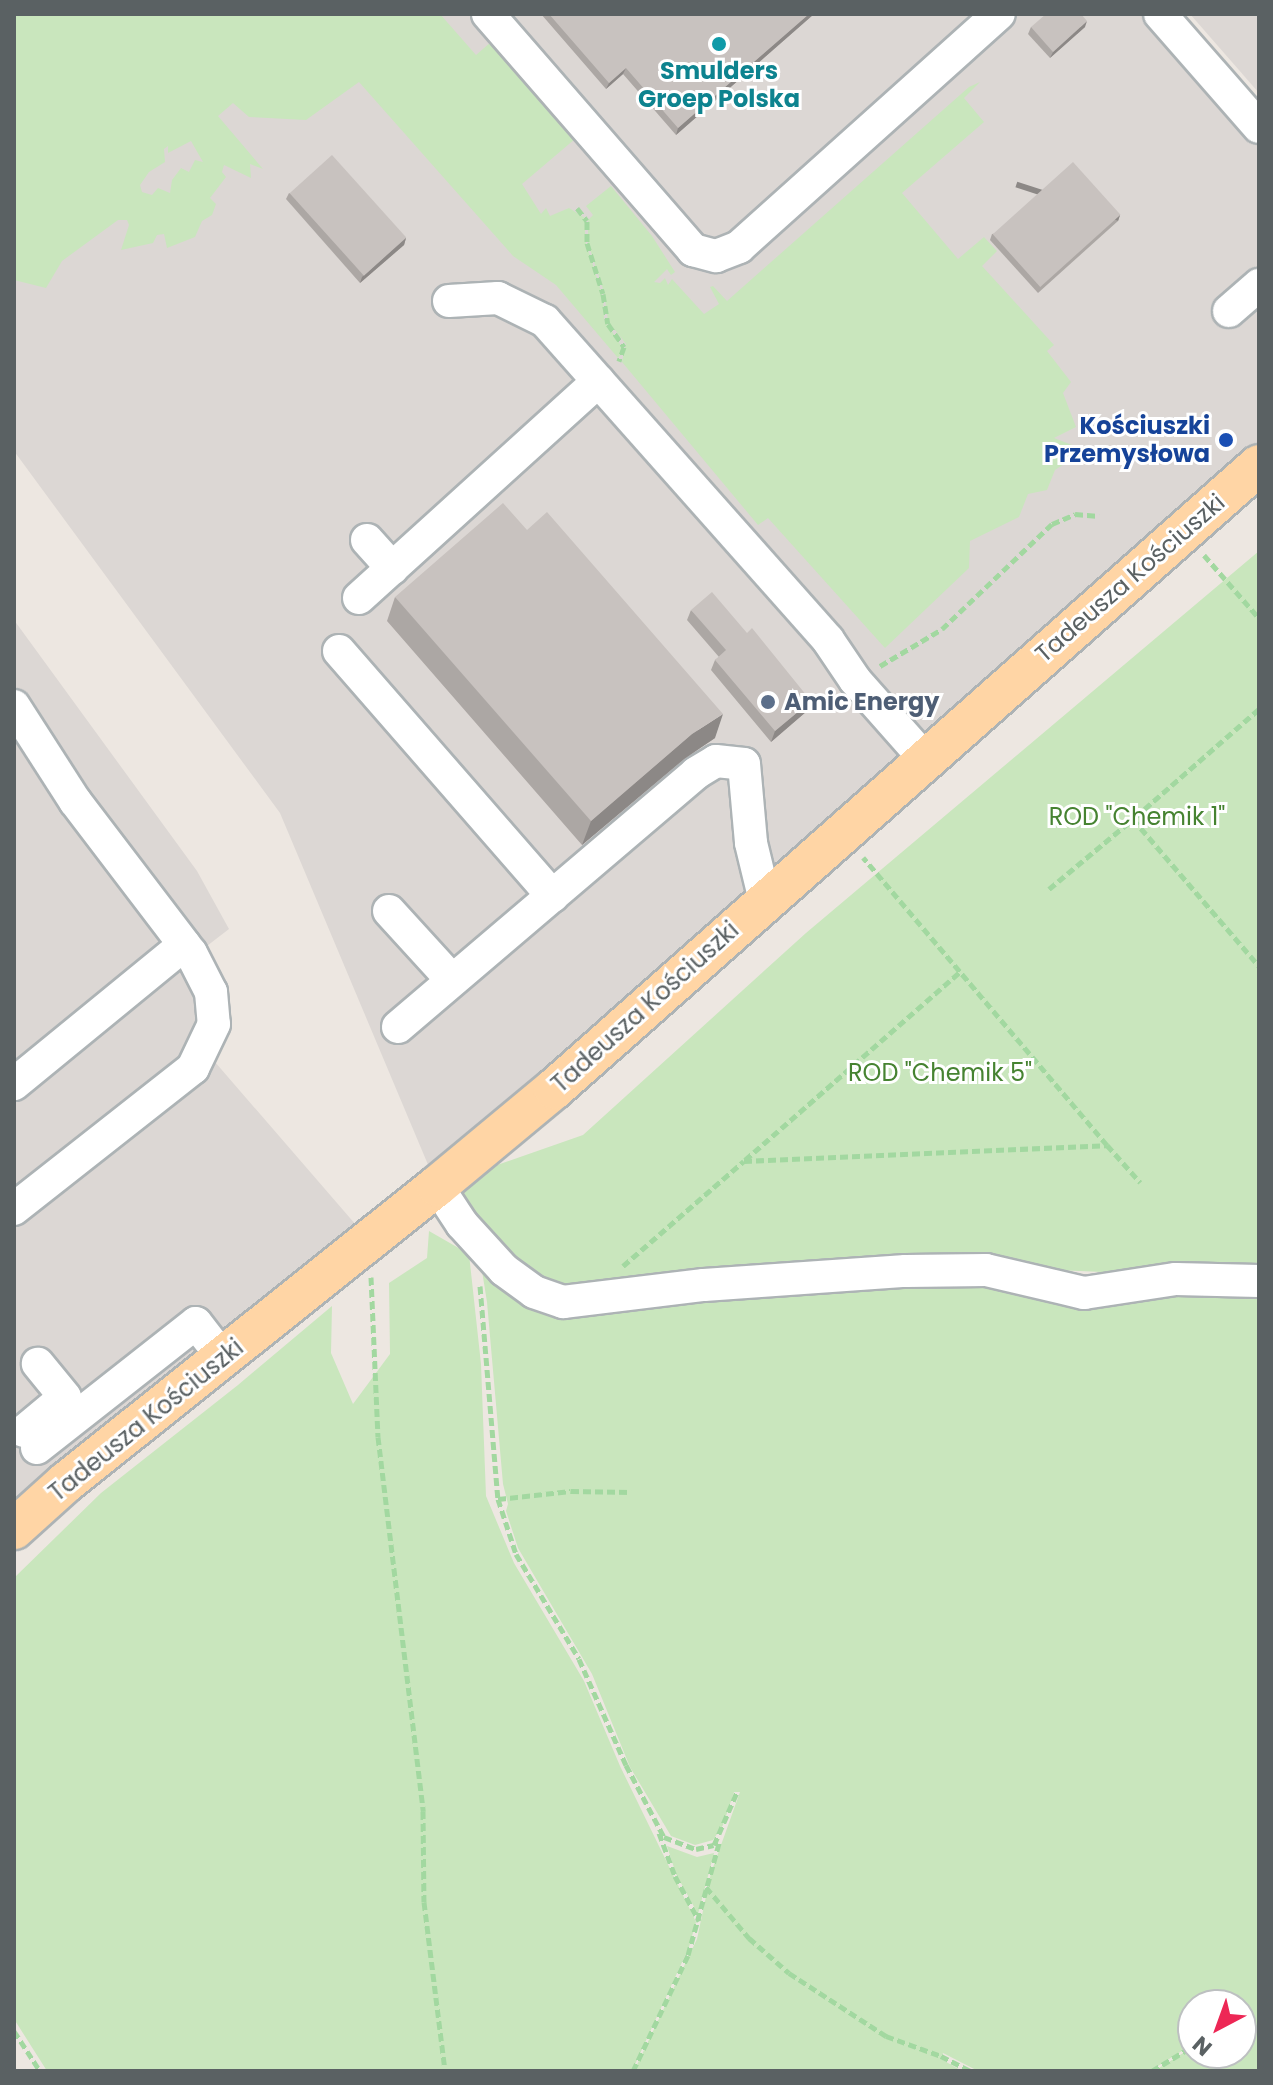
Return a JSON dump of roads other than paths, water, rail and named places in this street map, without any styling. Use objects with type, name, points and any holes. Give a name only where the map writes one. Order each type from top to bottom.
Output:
[{"type":"main road","name":"Tadeusza Kościuszki","points":[[14,1529],[65,1483],[437,1186],[1259,465]]},
{"type":"street","points":[[488,14],[693,250],[716,256],[739,247],[999,14]]},
{"type":"street","points":[[1160,14],[1259,127]]},
{"type":"street","points":[[1229,311],[1259,285]]},
{"type":"street","points":[[449,301],[498,298],[545,321],[828,640],[855,680],[925,759]]},
{"type":"street","points":[[359,598],[598,381]]},
{"type":"street","points":[[367,540],[392,568]]},
{"type":"street","points":[[339,651],[553,896]]},
{"type":"street","points":[[14,706],[75,801],[184,945],[211,992],[214,1024],[193,1068],[14,1209]]},
{"type":"street","points":[[398,1027],[696,773],[716,761],[744,764],[751,843],[765,901]]},
{"type":"street","points":[[389,911],[451,979]]},
{"type":"street","points":[[14,1084],[184,945]]},
{"type":"street","points":[[437,1186],[462,1224],[504,1270],[534,1292],[563,1302],[727,1283],[906,1271],[986,1270],[1084,1293],[1176,1279],[1259,1281]]},
{"type":"street","points":[[25,1433],[196,1323],[223,1358]]},
{"type":"street","points":[[25,1433],[65,1397],[38,1364]]},
{"type":"street","points":[[25,1433],[65,1483]]},
{"type":"place","name":"Smulders Groep Polska","points":[[719,44]]},
{"type":"place","name":"Kościuszki Przemysłowa","points":[[1226,440]]},
{"type":"place","name":"Amic Energy","points":[[768,702]]},
{"type":"park label","name":"ROD \"Chemik 1\"","points":[[1137,817]]},
{"type":"park label","name":"ROD \"Chemik 5\"","points":[[940,1073]]}]
